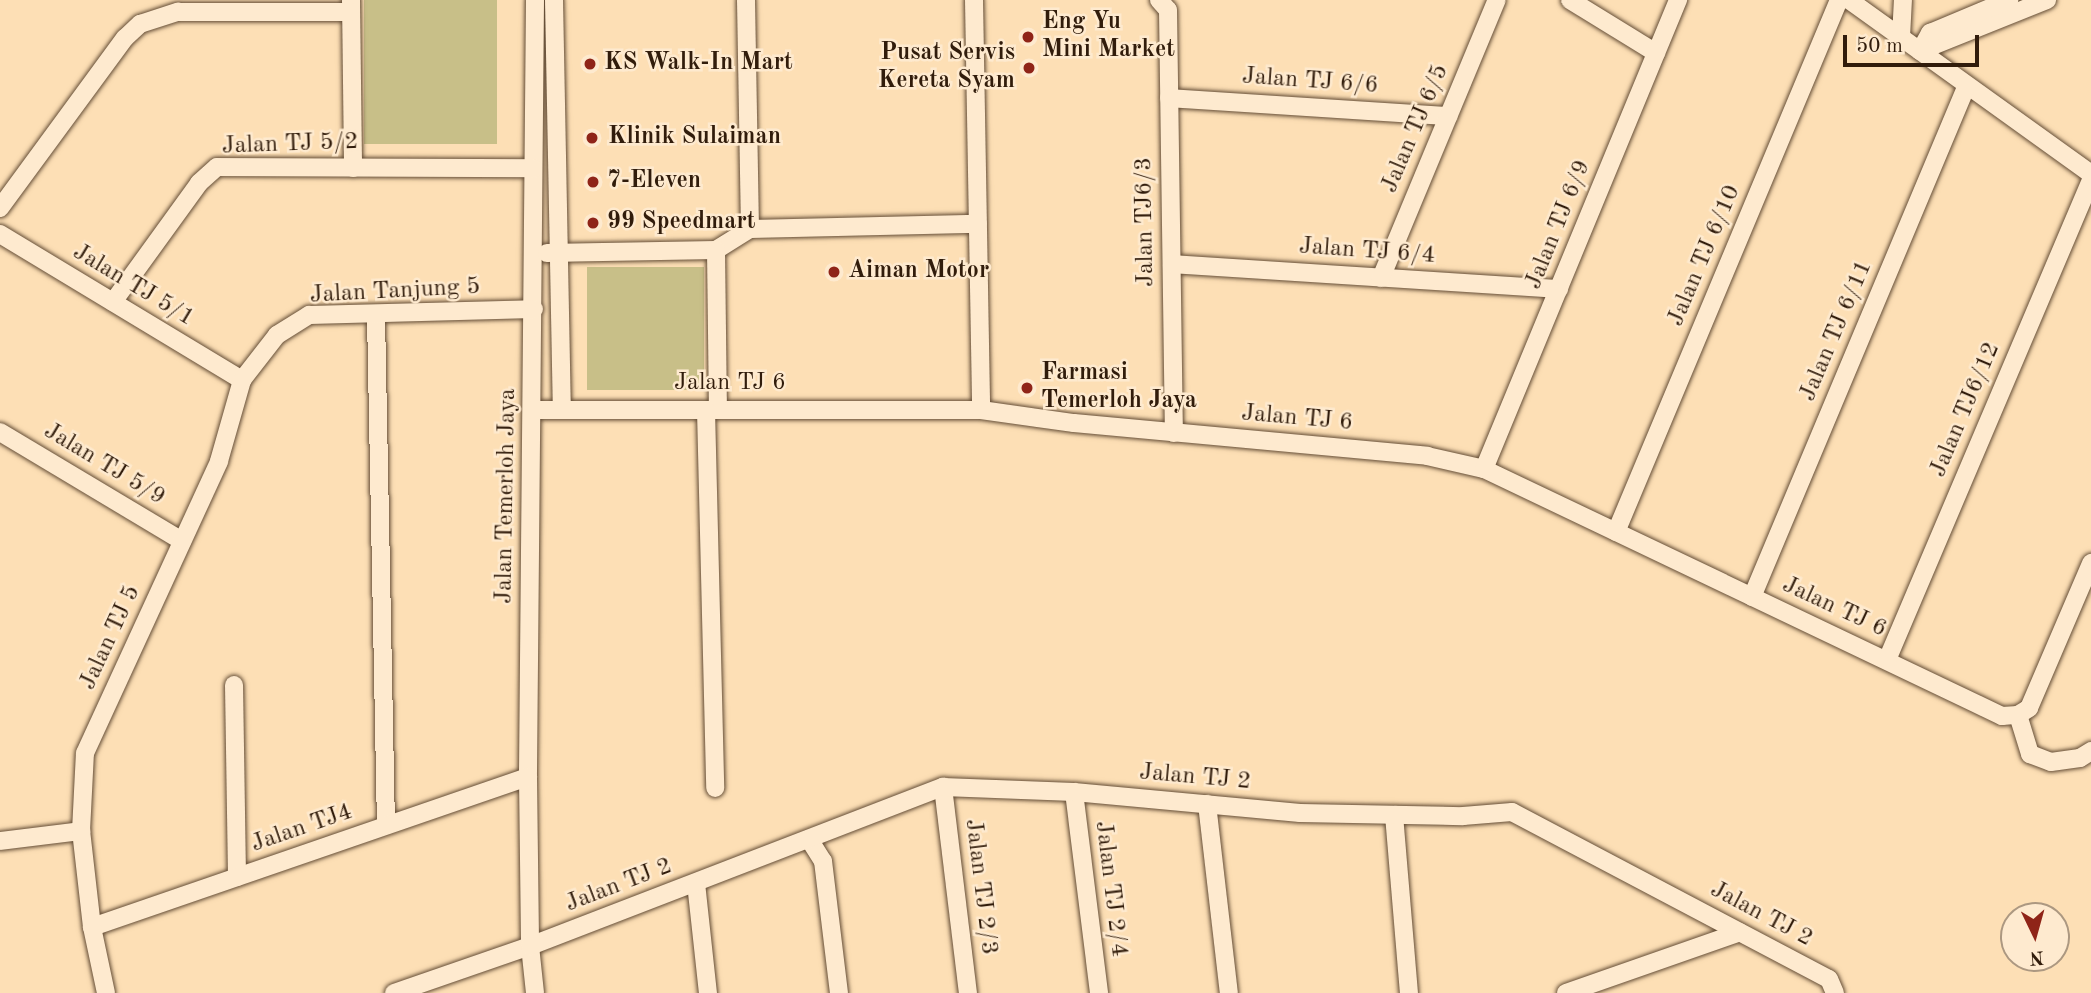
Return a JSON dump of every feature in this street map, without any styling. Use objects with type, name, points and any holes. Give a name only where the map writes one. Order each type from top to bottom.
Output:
[{"type":"street","name":"Jalan Temerloh Jaya","points":[[535,0],[528,777],[530,946],[535,993]]},
{"type":"street","points":[[554,0],[562,410]]},
{"type":"street","points":[[746,0],[750,229]]},
{"type":"street","points":[[974,0],[981,410]]},
{"type":"street","name":"Jalan TJ 6/5","points":[[1381,278],[1497,0]]},
{"type":"street","points":[[1570,0],[1656,53]]},
{"type":"street","name":"Jalan TJ 6/9","points":[[1484,469],[1678,0]]},
{"type":"street","name":"Jalan TJ 6/10","points":[[1616,532],[1839,0]]},
{"type":"street","points":[[1849,0],[2091,177]]},
{"type":"street","points":[[1901,37],[1903,0]]},
{"type":"street","points":[[1920,51],[1930,33],[2009,0]]},
{"type":"street","points":[[1920,51],[2047,0]]},
{"type":"street","name":"Jalan TJ6/3","points":[[1163,5],[1169,98],[1174,433]]},
{"type":"street","points":[[0,208],[125,38],[140,24],[178,12],[351,6],[353,168]]},
{"type":"street","name":"Jalan TJ 6/11","points":[[1752,597],[1967,85]]},
{"type":"street","name":"Jalan TJ 6/6","points":[[1169,98],[1448,116]]},
{"type":"street","name":"Jalan TJ 5/2","points":[[113,302],[198,183],[217,167],[533,168]]},
{"type":"street","name":"Jalan TJ6/12","points":[[1886,660],[2091,177]]},
{"type":"street","points":[[534,254],[716,250],[750,229],[978,224]]},
{"type":"street","name":"Jalan TJ 5/1","points":[[0,234],[242,380]]},
{"type":"street","points":[[715,788],[712,410],[716,250]]},
{"type":"street","name":"Jalan TJ 6/4","points":[[1172,264],[1559,289]]},
{"type":"street","name":"Jalan Tanjung 5","points":[[242,380],[277,335],[309,315],[534,309]]},
{"type":"street","points":[[376,315],[386,825]]},
{"type":"street","name":"Jalan TJ 5","points":[[106,993],[92,927],[81,831],[85,753],[219,461],[242,380]]},
{"type":"street","name":"Jalan TJ 6","points":[[533,410],[981,410],[1174,433],[1427,456],[1484,469],[1886,660],[2010,715]]},
{"type":"street","name":"Jalan TJ 5/9","points":[[0,432],[182,541]]},
{"type":"street","points":[[2091,563],[2029,708],[2010,715],[2031,754],[2051,762],[2080,758],[2091,751]]},
{"type":"street","points":[[234,685],[237,877]]},
{"type":"street","name":"Jalan TJ4","points":[[92,927],[528,777]]},
{"type":"street","name":"Jalan TJ 2","points":[[394,993],[530,946],[943,787],[1074,792],[1300,813],[1394,816],[1512,812],[1829,979],[1835,993]]},
{"type":"street","name":"Jalan TJ 2/3","points":[[943,787],[968,993]]},
{"type":"street","name":"Jalan TJ 2/4","points":[[1074,792],[1099,993]]},
{"type":"street","points":[[1207,804],[1229,993]]},
{"type":"street","points":[[1394,816],[1409,993]]},
{"type":"street","points":[[0,841],[81,831]]},
{"type":"street","points":[[809,839],[823,861],[839,993]]},
{"type":"street","points":[[696,883],[708,993]]},
{"type":"street","points":[[1566,993],[1740,932]]},
{"type":"shaded area","points":[[364,0],[497,0],[497,144],[364,144]]},
{"type":"shaded area","points":[[587,267],[704,267],[704,390],[587,390]]},
{"type":"place","name":"Eng Yu Mini Market","points":[[1028,37]]},
{"type":"place","name":"KS Walk-In Mart","points":[[590,64]]},
{"type":"place","name":"Pusat Servis Kereta Syam","points":[[1029,68]]},
{"type":"place","name":"Klinik Sulaiman","points":[[592,138]]},
{"type":"place","name":"7-Eleven","points":[[593,182]]},
{"type":"place","name":"99 Speedmart","points":[[593,223]]},
{"type":"place","name":"Aiman Motor","points":[[834,272]]},
{"type":"place","name":"Farmasi Temerloh Jaya","points":[[1027,388]]}]
